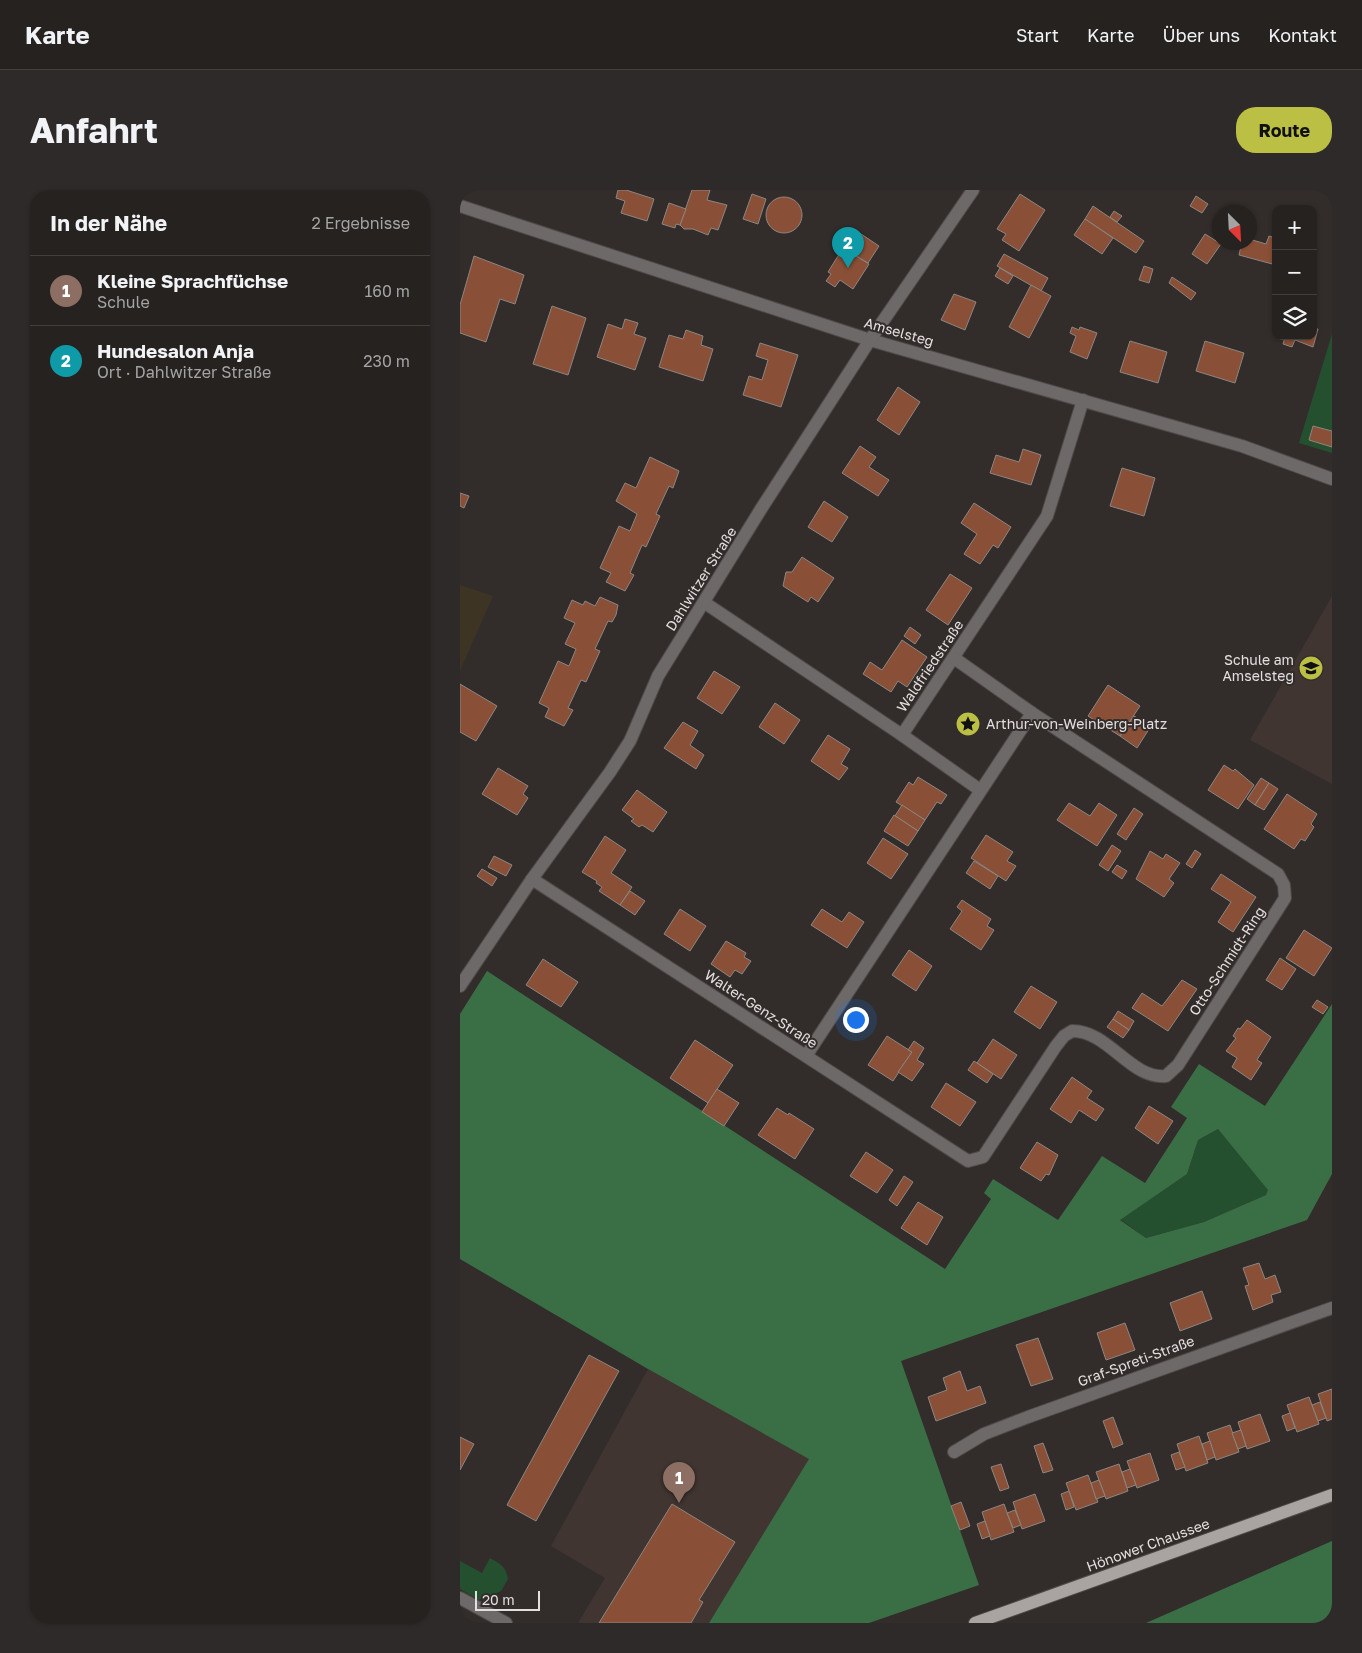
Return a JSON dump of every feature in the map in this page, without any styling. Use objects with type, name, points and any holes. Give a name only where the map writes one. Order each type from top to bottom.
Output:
[{"type":"main road","name":"Hönower Chaussee","points":[[975,1623],[1332,1496]]},
{"type":"street","name":"Dahlwitzer Straße","points":[[460,986],[532,879],[610,772],[630,740],[658,676],[776,485],[870,340],[973,190]]},
{"type":"street","name":"Amselsteg","points":[[460,206],[870,340],[1242,446],[1332,479]]},
{"type":"street","name":"Waldfriedstraße","points":[[704,603],[902,736],[1047,516],[1083,400]]},
{"type":"street","name":"Otto-Schmidt-Ring","points":[[954,658],[1032,713],[1278,874],[1284,885],[1285,898],[1173,1071],[1166,1076],[1150,1075],[1090,1033],[1072,1031],[1064,1036],[1056,1046],[983,1157],[975,1161]]},
{"type":"street","points":[[806,1056],[1032,713]]},
{"type":"street","points":[[902,736],[980,790]]},
{"type":"street","name":"Walter-Genz-Straße","points":[[532,879],[968,1161],[975,1161]]},
{"type":"street","name":"Graf-Spreti-Straße","points":[[954,1452],[984,1434],[1028,1417],[1332,1308]]},
{"type":"street","points":[[460,1598],[506,1623]]},
{"type":"shaded area","points":[[460,585],[493,596],[460,671]]},
{"type":"shaded area","name":"Schule am Amselsteg","points":[[1332,596],[1332,784],[1250,740]]},
{"type":"shaded area","points":[[648,1369],[810,1459],[709,1623],[578,1623],[605,1578],[551,1546]]},
{"type":"green space","points":[[1332,334],[1332,453],[1299,443]]},
{"type":"green space","points":[[487,971],[945,1269],[991,1199],[984,1193],[993,1179],[1058,1220],[1102,1156],[1145,1183],[1187,1118],[1171,1107],[1199,1064],[1265,1106],[1332,1004],[1332,1174],[1307,1220],[901,1361],[979,1585],[869,1623],[709,1623],[809,1459],[648,1369],[460,1259],[460,1014]],"holes":[[[1218,1129],[1268,1190],[1266,1195],[1204,1222],[1146,1238],[1120,1220],[1187,1174],[1198,1140]]]},
{"type":"green space","points":[[1218,1129],[1269,1190],[1266,1195],[1204,1222],[1146,1238],[1120,1219],[1187,1174],[1198,1140]]},
{"type":"green space","points":[[1332,1541],[1332,1623],[1146,1623]]},
{"type":"green space","points":[[490,1558],[502,1566],[506,1571],[508,1579],[501,1591],[479,1600],[460,1589],[460,1561],[482,1573]]},
{"type":"building","points":[[618,190],[626,190],[654,199],[647,221],[621,213],[625,201],[616,198]]},
{"type":"building","points":[[692,190],[710,190],[707,200],[727,205],[718,230],[711,228],[708,235],[693,229],[684,229],[680,225]]},
{"type":"building","points":[[752,194],[766,199],[758,224],[743,219]]},
{"type":"building","points":[[1020,194],[1045,210],[1019,251],[1002,240],[1006,234],[997,229]]},
{"type":"building","points":[[1196,196],[1208,204],[1202,213],[1190,206]]},
{"type":"building","points":[[784,197],[791,198],[797,202],[801,208],[801,222],[797,228],[791,232],[784,233],[777,232],[771,228],[767,222],[766,215],[767,208],[771,202],[777,198]]},
{"type":"building","points":[[669,203],[686,209],[680,225],[676,224],[675,228],[662,224]]},
{"type":"building","points":[[1093,206],[1144,241],[1136,253],[1085,219]]},
{"type":"building","points":[[1114,211],[1122,216],[1117,222],[1110,217]]},
{"type":"building","points":[[1085,219],[1113,238],[1102,254],[1074,235]]},
{"type":"building","points":[[855,230],[879,246],[868,263],[843,248]]},
{"type":"building","points":[[1205,234],[1212,238],[1212,250],[1217,250],[1207,264],[1192,254]]},
{"type":"building","points":[[1269,236],[1272,237],[1272,264],[1239,255],[1240,250],[1257,250],[1257,241],[1266,244]]},
{"type":"building","points":[[843,248],[869,264],[853,289],[840,280],[835,287],[826,281],[831,274],[828,272]]},
{"type":"building","points":[[1004,254],[1048,278],[1041,291],[997,266]]},
{"type":"building","points":[[474,256],[524,275],[515,304],[500,299],[486,342],[460,333],[460,305]]},
{"type":"building","points":[[1144,266],[1153,269],[1149,283],[1139,280]]},
{"type":"building","points":[[1000,268],[1013,276],[1008,284],[995,276]]},
{"type":"building","points":[[1172,277],[1196,293],[1191,300],[1169,283]]},
{"type":"building","points":[[1031,285],[1051,296],[1029,338],[1009,327]]},
{"type":"building","points":[[954,294],[976,302],[965,330],[941,320]]},
{"type":"building","points":[[552,306],[586,318],[568,375],[533,364]]},
{"type":"building","points":[[625,319],[638,323],[634,334],[646,338],[635,370],[597,357],[608,324],[622,329]]},
{"type":"building","points":[[1072,327],[1079,330],[1080,327],[1097,333],[1087,359],[1070,352],[1076,336],[1070,333]]},
{"type":"building","points":[[686,330],[703,336],[701,345],[713,349],[703,381],[659,367],[669,335],[683,339]]},
{"type":"building","points":[[1284,340],[1295,340],[1292,347],[1283,344]]},
{"type":"building","points":[[1295,340],[1315,340],[1313,347]]},
{"type":"building","points":[[1130,341],[1167,352],[1158,383],[1120,372]]},
{"type":"building","points":[[1205,341],[1244,353],[1235,383],[1196,371]]},
{"type":"building","points":[[760,343],[798,355],[781,407],[743,395],[749,376],[762,380],[768,360],[756,356]]},
{"type":"building","points":[[898,387],[920,402],[899,435],[877,420]]},
{"type":"building","points":[[1313,426],[1332,431],[1332,447],[1309,440]]},
{"type":"building","points":[[860,446],[876,457],[869,467],[889,480],[878,496],[842,473]]},
{"type":"building","points":[[1023,449],[1041,455],[1031,485],[990,473],[996,455],[1019,462]]},
{"type":"building","points":[[650,457],[679,471],[673,488],[669,486],[656,514],[660,516],[646,547],[642,545],[630,573],[634,575],[625,591],[606,582],[611,573],[600,568],[619,526],[630,531],[637,514],[616,501],[625,483],[636,488]]},
{"type":"building","points":[[1122,468],[1155,478],[1144,516],[1110,506]]},
{"type":"building","points":[[460,493],[469,496],[464,508],[460,506]]},
{"type":"building","points":[[824,501],[848,517],[832,542],[808,527]]},
{"type":"building","points":[[974,503],[1011,527],[998,548],[993,545],[980,564],[964,554],[977,534],[961,523]]},
{"type":"building","points":[[802,557],[834,578],[818,602],[811,597],[808,602],[783,586],[786,572],[792,572]]},
{"type":"building","points":[[950,574],[972,588],[948,625],[926,610]]},
{"type":"building","points":[[600,597],[618,605],[616,615],[612,622],[608,621],[595,649],[600,651],[586,682],[581,680],[568,708],[573,710],[564,726],[545,717],[549,708],[539,703],[558,661],[569,666],[576,649],[565,644],[575,623],[564,618],[572,600],[583,605],[585,601],[595,606]]},
{"type":"building","points":[[910,627],[921,635],[915,644],[904,636]]},
{"type":"building","points":[[902,640],[927,657],[907,687],[898,681],[891,692],[863,674],[870,662],[882,670]]},
{"type":"building","points":[[714,671],[740,687],[722,714],[697,698]]},
{"type":"building","points":[[460,684],[497,706],[476,741],[460,732]]},
{"type":"building","points":[[1108,685],[1140,706],[1120,736],[1088,716]]},
{"type":"building","points":[[775,703],[800,720],[784,744],[759,727]]},
{"type":"building","points":[[1134,716],[1151,726],[1137,748],[1120,736]]},
{"type":"building","points":[[683,722],[698,731],[690,745],[704,755],[696,769],[664,748]]},
{"type":"building","points":[[828,735],[850,749],[841,764],[848,768],[839,780],[811,761]]},
{"type":"building","points":[[1224,765],[1233,771],[1235,769],[1254,785],[1238,809],[1208,790]]},
{"type":"building","points":[[498,768],[528,786],[523,794],[528,798],[517,815],[482,794]]},
{"type":"building","points":[[918,777],[947,795],[941,804],[937,802],[925,820],[896,802],[909,782],[913,785]]},
{"type":"building","points":[[1261,778],[1269,783],[1255,805],[1247,799]]},
{"type":"building","points":[[1269,783],[1278,789],[1264,810],[1255,805]]},
{"type":"building","points":[[637,790],[667,812],[653,832],[642,825],[639,827],[631,821],[634,819],[622,810]]},
{"type":"building","points":[[1287,794],[1317,814],[1311,824],[1314,827],[1305,841],[1301,839],[1294,849],[1264,829]]},
{"type":"building","points":[[1069,803],[1090,816],[1099,803],[1117,815],[1097,846],[1057,820]]},
{"type":"building","points":[[902,805],[925,820],[918,831],[895,816]]},
{"type":"building","points":[[1134,808],[1143,814],[1126,840],[1117,834]]},
{"type":"building","points":[[894,815],[918,831],[908,846],[884,831]]},
{"type":"building","points":[[986,835],[1013,852],[1007,861],[1016,866],[1006,881],[971,858]]},
{"type":"building","points":[[605,836],[626,850],[611,873],[632,887],[620,905],[599,891],[602,887],[596,883],[597,881],[582,872]]},
{"type":"building","points":[[883,838],[908,854],[891,879],[867,863]]},
{"type":"building","points":[[1112,845],[1121,851],[1108,871],[1099,865]]},
{"type":"building","points":[[1195,850],[1201,854],[1192,868],[1186,864]]},
{"type":"building","points":[[1150,851],[1163,859],[1166,854],[1180,863],[1169,879],[1174,883],[1164,897],[1136,879]]},
{"type":"building","points":[[494,856],[512,865],[506,876],[488,867]]},
{"type":"building","points":[[974,861],[998,876],[990,889],[966,873]]},
{"type":"building","points":[[1117,865],[1127,871],[1122,879],[1112,872]]},
{"type":"building","points":[[482,869],[497,878],[492,886],[477,876]]},
{"type":"building","points":[[1221,874],[1256,897],[1233,932],[1218,922],[1231,902],[1211,889]]},
{"type":"building","points":[[630,891],[645,901],[635,915],[620,905]]},
{"type":"building","points":[[962,900],[991,919],[987,926],[994,930],[981,950],[950,929],[962,911],[957,907]]},
{"type":"building","points":[[680,909],[706,926],[690,951],[664,934]]},
{"type":"building","points":[[822,909],[842,922],[849,912],[864,922],[847,948],[811,925]]},
{"type":"building","points":[[1304,930],[1332,948],[1314,976],[1286,958]]},
{"type":"building","points":[[726,941],[746,953],[744,957],[751,961],[742,974],[735,970],[730,977],[711,964]]},
{"type":"building","points":[[909,950],[932,966],[916,991],[892,975]]},
{"type":"building","points":[[1280,958],[1296,969],[1282,990],[1266,980]]},
{"type":"building","points":[[543,959],[578,982],[561,1007],[526,985]]},
{"type":"building","points":[[1182,980],[1197,989],[1168,1031],[1132,1008],[1142,993],[1162,1006]]},
{"type":"building","points":[[1031,986],[1057,1002],[1040,1029],[1014,1012]]},
{"type":"building","points":[[1317,1000],[1328,1007],[1323,1014],[1312,1007]]},
{"type":"building","points":[[1118,1011],[1134,1021],[1129,1030],[1113,1019]]},
{"type":"building","points":[[1113,1019],[1129,1030],[1123,1038],[1107,1027]]},
{"type":"building","points":[[1247,1020],[1271,1037],[1257,1060],[1262,1063],[1251,1080],[1232,1067],[1237,1058],[1226,1051],[1236,1038],[1233,1036],[1238,1028],[1240,1029]]},
{"type":"building","points":[[887,1036],[912,1052],[893,1081],[868,1065]]},
{"type":"building","points":[[993,1039],[1017,1055],[1001,1079],[977,1063]]},
{"type":"building","points":[[695,1040],[733,1065],[708,1103],[670,1078]]},
{"type":"building","points":[[914,1041],[924,1048],[917,1060],[924,1064],[912,1081],[898,1072],[912,1052],[908,1050]]},
{"type":"building","points":[[974,1061],[993,1074],[987,1083],[968,1070]]},
{"type":"building","points":[[1072,1077],[1092,1091],[1087,1098],[1104,1109],[1096,1121],[1079,1110],[1071,1123],[1050,1109]]},
{"type":"building","points":[[946,1083],[976,1102],[960,1126],[931,1107]]},
{"type":"building","points":[[717,1089],[739,1103],[724,1126],[702,1112]]},
{"type":"building","points":[[1149,1106],[1173,1121],[1158,1144],[1135,1128]]},
{"type":"building","points":[[777,1108],[788,1115],[789,1113],[814,1129],[795,1159],[758,1135]]},
{"type":"building","points":[[1037,1142],[1058,1155],[1049,1175],[1046,1174],[1041,1181],[1020,1168]]},
{"type":"building","points":[[866,1152],[893,1170],[877,1193],[850,1176]]},
{"type":"building","points":[[904,1176],[913,1182],[897,1206],[889,1200]]},
{"type":"building","points":[[918,1202],[943,1217],[927,1245],[901,1228]]},
{"type":"building","points":[[1259,1263],[1265,1279],[1275,1275],[1281,1292],[1271,1295],[1273,1302],[1253,1310],[1245,1286],[1249,1285],[1243,1268]]},
{"type":"building","points":[[1202,1291],[1212,1319],[1180,1331],[1170,1303]]},
{"type":"building","points":[[1125,1323],[1135,1350],[1106,1360],[1097,1333]]},
{"type":"building","points":[[1038,1338],[1053,1379],[1031,1386],[1016,1345]]},
{"type":"building","points":[[589,1355],[619,1371],[536,1521],[507,1505]]},
{"type":"building","points":[[960,1371],[967,1391],[980,1386],[986,1403],[936,1421],[928,1397],[947,1390],[943,1378]]},
{"type":"building","points":[[1332,1389],[1332,1419],[1327,1421],[1318,1394]]},
{"type":"building","points":[[1309,1397],[1319,1424],[1297,1432],[1287,1405]]},
{"type":"building","points":[[1320,1402],[1326,1418],[1318,1421],[1312,1405]]},
{"type":"building","points":[[1290,1413],[1295,1428],[1287,1431],[1282,1416]]},
{"type":"building","points":[[1260,1414],[1270,1441],[1247,1449],[1238,1422]]},
{"type":"building","points":[[1113,1417],[1123,1444],[1113,1448],[1103,1421]]},
{"type":"building","points":[[1230,1425],[1239,1452],[1216,1460],[1207,1433]]},
{"type":"building","points":[[1241,1430],[1246,1446],[1238,1449],[1232,1433]]},
{"type":"building","points":[[1199,1436],[1208,1463],[1186,1471],[1177,1444]]},
{"type":"building","points":[[460,1437],[474,1444],[460,1470]]},
{"type":"building","points":[[1210,1441],[1215,1457],[1207,1460],[1202,1444]]},
{"type":"building","points":[[1043,1443],[1053,1470],[1043,1473],[1034,1446]]},
{"type":"building","points":[[1179,1452],[1185,1467],[1176,1470],[1171,1455]]},
{"type":"building","points":[[1150,1453],[1159,1480],[1137,1488],[1127,1461]]},
{"type":"building","points":[[1001,1464],[1009,1488],[1000,1491],[991,1467]]},
{"type":"building","points":[[1119,1464],[1128,1491],[1106,1499],[1096,1472]]},
{"type":"building","points":[[1130,1469],[1136,1485],[1127,1488],[1122,1472]]},
{"type":"building","points":[[1088,1475],[1098,1502],[1076,1510],[1066,1483]]},
{"type":"building","points":[[1099,1480],[1105,1496],[1096,1499],[1091,1483]]},
{"type":"building","points":[[1069,1491],[1074,1507],[1066,1510],[1061,1494]]},
{"type":"building","points":[[1035,1494],[1045,1521],[1022,1529],[1013,1502]]},
{"type":"building","points":[[961,1502],[970,1526],[960,1530],[951,1506]]},
{"type":"building","points":[[672,1504],[735,1542],[699,1600],[703,1602],[691,1623],[599,1623]]},
{"type":"building","points":[[1004,1504],[1014,1532],[991,1540],[982,1512]]},
{"type":"building","points":[[1015,1510],[1021,1525],[1013,1528],[1007,1513]]},
{"type":"building","points":[[985,1521],[990,1536],[982,1539],[977,1524]]},
{"type":"place","name":"Hundesalon Anja","points":[[848,268]]},
{"type":"place","name":"Schule am Amselsteg","points":[[1311,668]]},
{"type":"place","name":"Arthur-von-Weinberg-Platz","points":[[968,724]]},
{"type":"place","name":"Kleine Sprachfüchse","points":[[679,1503]]}]
